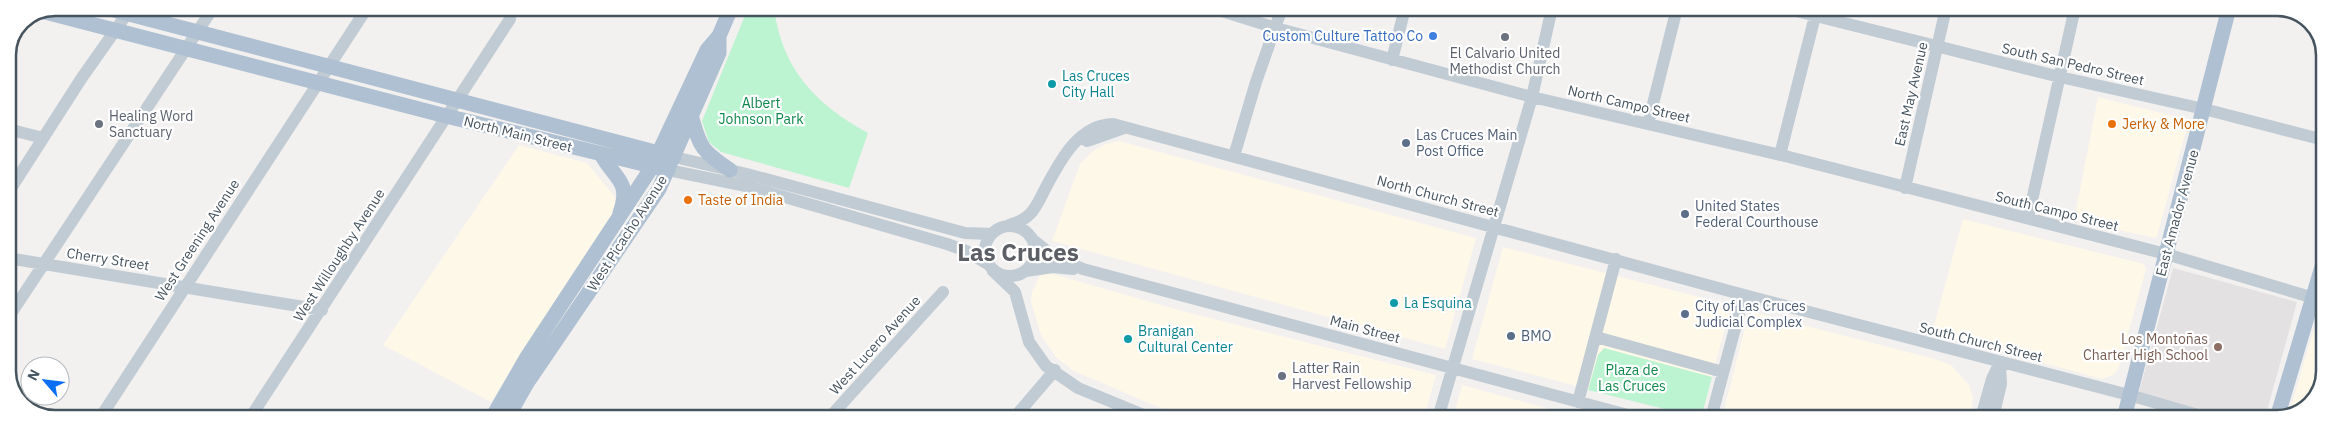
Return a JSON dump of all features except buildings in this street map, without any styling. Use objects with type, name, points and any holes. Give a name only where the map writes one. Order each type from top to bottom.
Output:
[{"type":"main road","name":"North Main Street","points":[[60,16],[187,50],[322,76],[671,164]]},
{"type":"main road","name":"North Main Street","points":[[147,16],[322,76]]},
{"type":"main road","points":[[719,36],[727,16]]},
{"type":"main road","name":"East Amador Avenue","points":[[2126,410],[2227,17]]},
{"type":"main road","name":"West Picacho Avenue","points":[[512,409],[527,383],[659,189],[719,53],[719,36]]},
{"type":"main road","name":"West Picacho Avenue","points":[[497,409],[527,357],[616,223],[655,160],[707,50],[719,36]]},
{"type":"main road","name":"North Main Street","points":[[451,108],[601,154],[655,160]]},
{"type":"main road","points":[[691,115],[701,147],[708,155],[730,170]]},
{"type":"main road","points":[[601,154],[604,161],[621,179],[624,202],[616,223]]},
{"type":"main road","points":[[2280,410],[2315,310]]},
{"type":"street","points":[[16,180],[125,16]]},
{"type":"street","points":[[16,306],[209,16]]},
{"type":"street","name":"West Greening Avenue","points":[[106,409],[184,286],[362,16]]},
{"type":"street","name":"North Campo Street","points":[[1239,17],[1532,97],[1780,155]]},
{"type":"street","points":[[1234,156],[1256,82],[1279,17]]},
{"type":"street","points":[[1392,60],[1403,17]]},
{"type":"street","points":[[1440,410],[1532,97],[1550,17]]},
{"type":"street","points":[[1648,124],[1675,17]]},
{"type":"street","points":[[1780,155],[1815,17]]},
{"type":"street","name":"South San Pedro Street","points":[[1833,17],[1937,46],[2060,77],[2204,109],[2316,138]]},
{"type":"street","name":"East May Avenue","points":[[1905,188],[1944,17]]},
{"type":"street","points":[[2028,218],[2073,17]]},
{"type":"street","name":"West Willoughby Avenue","points":[[256,409],[510,19]]},
{"type":"street","name":"North Church Street","points":[[1009,225],[1020,221],[1030,214],[1068,152],[1088,132],[1104,124],[1113,124],[1744,295]]},
{"type":"street","points":[[991,267],[1008,277],[1024,272],[1033,262],[1035,254],[1032,228],[1041,208],[1070,158],[1089,139],[1124,128]]},
{"type":"street","points":[[16,131],[43,138]]},
{"type":"street","name":"South Campo Street","points":[[1780,155],[2166,254],[2315,298]]},
{"type":"street","name":"North Main Street","points":[[671,164],[730,170],[965,232],[991,234]]},
{"type":"street","name":"North Main Street","points":[[671,164],[947,244],[966,252],[991,267]]},
{"type":"street","points":[[1032,239],[1021,228],[1009,225],[997,229],[991,234],[985,249],[991,267],[1015,292],[1025,331],[1034,351],[1046,366],[1055,370],[1078,388],[1128,409]]},
{"type":"street","name":"Main Street","points":[[1032,239],[1053,256],[1083,269],[1608,410]]},
{"type":"street","name":"Cherry Street","points":[[16,259],[322,310]]},
{"type":"street","points":[[1578,402],[1616,259]]},
{"type":"street","name":"Main Street","points":[[1024,272],[1052,267],[1083,269]]},
{"type":"street","points":[[1024,272],[1021,290],[1029,326],[1040,350],[1052,362],[1055,370]]},
{"type":"street","name":"West Lucero Avenue","points":[[837,409],[943,292]]},
{"type":"street","points":[[1713,410],[1744,295]]},
{"type":"street","name":"South Church Street","points":[[1744,295],[2182,410]]},
{"type":"street","points":[[1596,337],[1724,372]]},
{"type":"street","points":[[1983,410],[1992,380],[2000,362]]},
{"type":"street","points":[[1994,410],[2001,384],[2000,362]]},
{"type":"street","points":[[1021,409],[1055,370]]},
{"type":"shaded area","points":[[2098,97],[2189,120],[2155,238],[2074,220]]},
{"type":"shaded area","points":[[1119,141],[1476,238],[1445,349],[1052,241],[1080,164],[1093,151],[1106,144]]},
{"type":"shaded area","points":[[519,145],[587,163],[615,197],[615,209],[491,402],[383,345]]},
{"type":"shaded area","points":[[1963,219],[2144,264],[2146,269],[2118,370],[2113,375],[2102,379],[1932,333]]},
{"type":"shaded area","points":[[1503,247],[1731,305],[1703,410],[1669,410],[1472,359]]},
{"type":"shaded area","name":"Los Montoñas Charter High School","points":[[2173,268],[2297,302],[2267,410],[2204,410],[2139,392]]},
{"type":"shaded area","points":[[1046,272],[1186,312],[1436,375],[1426,410],[1164,410],[1074,371],[1056,357],[1041,335],[1031,302],[1032,292],[1039,277]]},
{"type":"shaded area","points":[[1753,312],[1935,359],[1951,365],[1969,385],[1973,397],[1972,410],[1724,410],[1748,316]]},
{"type":"shaded area","points":[[2315,325],[2314,383],[2308,394],[2291,407]]},
{"type":"shaded area","points":[[1462,385],[1552,410],[1455,410]]},
{"type":"green space","name":"Albert Johnson Park","points":[[745,16],[776,16],[785,49],[793,67],[804,82],[832,110],[868,133],[849,188],[721,152],[709,142],[702,121]]},
{"type":"green space","name":"Plaza de Las Cruces","points":[[1604,348],[1712,377],[1703,410],[1668,410],[1588,390],[1598,355]]},
{"type":"place","name":"Custom Culture Tattoo Co","points":[[1433,36]]},
{"type":"place","name":"El Calvario United Methodist Church","points":[[1505,37]]},
{"type":"place","name":"Las Cruces City Hall","points":[[1052,84]]},
{"type":"place","name":"Healing Word Sanctuary","points":[[99,124]]},
{"type":"place","name":"Jerky & More","points":[[2112,124]]},
{"type":"place","name":"Las Cruces Main Post Office","points":[[1406,143]]},
{"type":"place","name":"Taste of India","points":[[688,200]]},
{"type":"place","name":"United States Federal Courthouse","points":[[1685,214]]},
{"type":"place","name":"La Esquina","points":[[1394,303]]},
{"type":"place","name":"City of Las Cruces Judicial Complex","points":[[1685,314]]},
{"type":"place","name":"BMO","points":[[1511,336]]},
{"type":"place","name":"Branigan Cultural Center","points":[[1128,339]]},
{"type":"place","name":"Los Montoñas Charter High School","points":[[2218,347]]},
{"type":"place","name":"Latter Rain Harvest Fellowship","points":[[1282,376]]},
{"type":"district","name":"Las Cruces","points":[[1018,253]]}]
